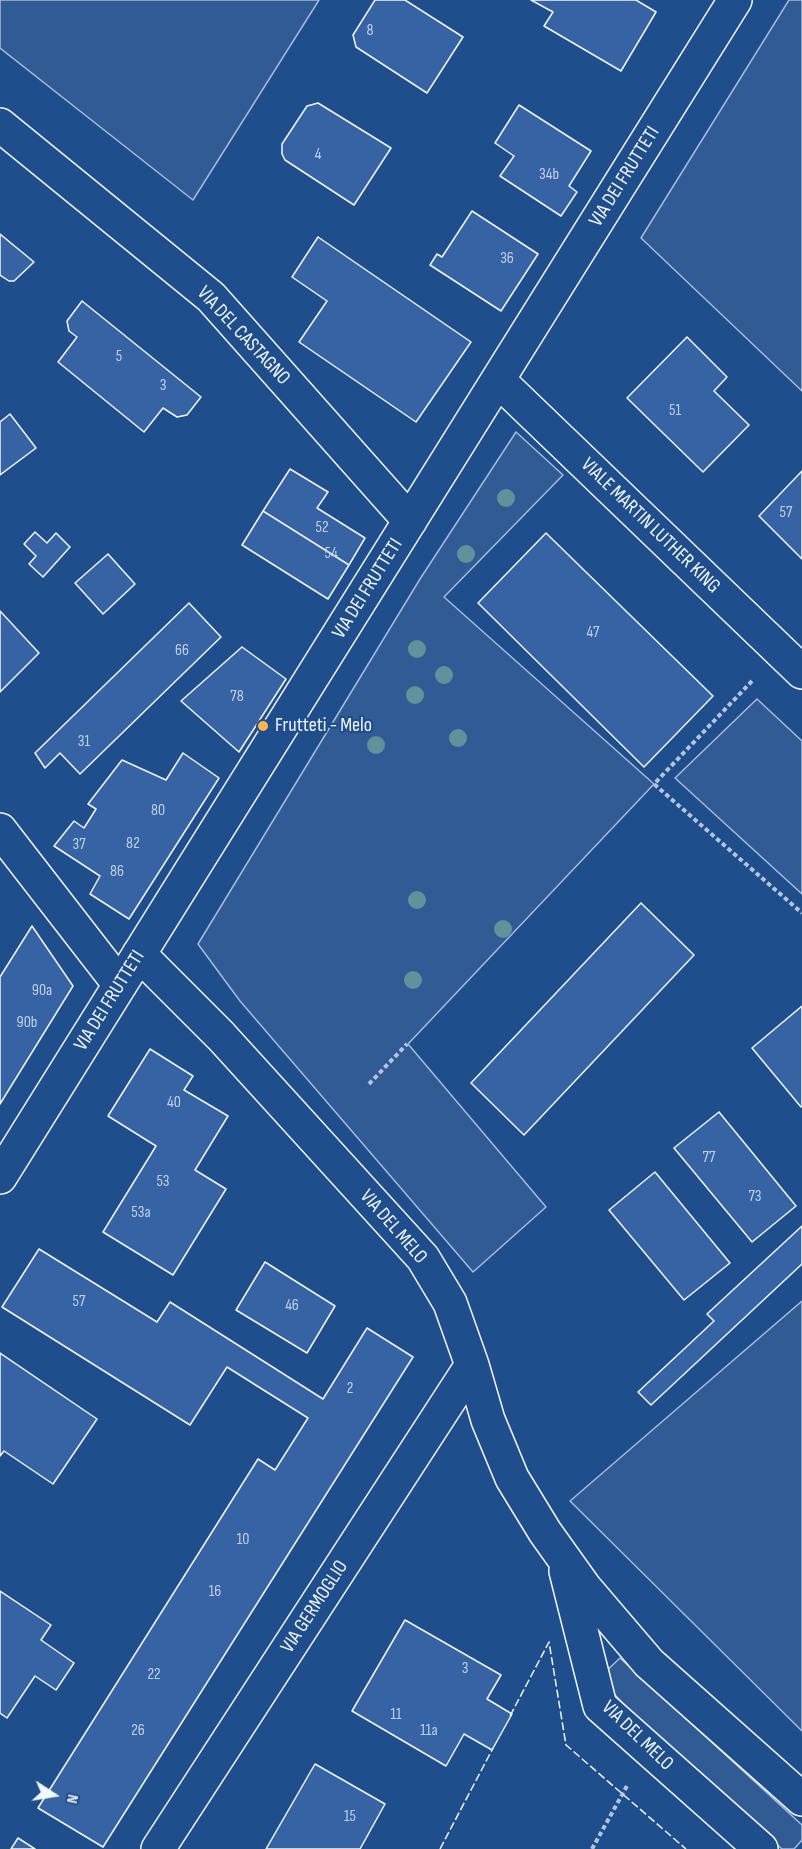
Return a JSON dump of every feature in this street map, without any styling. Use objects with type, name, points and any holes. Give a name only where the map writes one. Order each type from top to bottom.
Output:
[{"type":"street","name":"VIA DEI FRUTTETI","points":[[0,1178],[735,0]]},
{"type":"street","name":"VIA DEL CASTAGNO","points":[[0,125],[211,297],[410,521]]},
{"type":"street","name":"VIALE MARTIN LUTHER KING","points":[[498,380],[791,661]]},
{"type":"street","points":[[0,830],[120,985]]},
{"type":"street","name":"VIA DEL MELO","points":[[139,954],[221,1036],[423,1258],[450,1303],[488,1420],[512,1478],[545,1532],[585,1588],[649,1663],[802,1799]]},
{"type":"street","name":"VIA GERMOGLIO","points":[[158,1849],[472,1365]]},
{"type":"street","name":"VIA DEL MELO","points":[[561,1554],[600,1706],[761,1849]]},
{"type":"path","points":[[791,661],[654,784],[802,913]]},
{"type":"path","points":[[369,1084],[407,1044]]},
{"type":"path","points":[[592,1849],[648,1749]]},
{"type":"shaded area","points":[[0,0],[319,0],[193,200],[0,48]]},
{"type":"shaded area","points":[[789,0],[802,0],[802,391],[641,238]]},
{"type":"shaded area","points":[[516,432],[563,475],[444,597],[654,784],[408,1044],[546,1207],[473,1272],[240,1001],[198,944],[420,579]]},
{"type":"shaded area","points":[[757,699],[802,741],[802,894],[675,778]]},
{"type":"shaded area","points":[[802,1301],[802,1731],[570,1501]]},
{"type":"shaded area","points":[[620,1658],[802,1825],[802,1840],[794,1849],[782,1849],[632,1713],[599,1678]]},
{"type":"building","points":[[375,0],[405,0],[463,37],[427,93],[356,47],[353,35]]},
{"type":"building","points":[[531,0],[636,0],[656,12],[621,71],[544,26],[553,12]]},
{"type":"building","points":[[318,103],[391,148],[354,205],[285,160],[282,154],[282,144],[307,106]]},
{"type":"building","points":[[519,105],[591,151],[569,186],[577,192],[561,216],[500,176],[514,156],[495,143]]},
{"type":"building","points":[[472,211],[538,254],[501,311],[430,265],[437,254],[442,257]]},
{"type":"building","points":[[0,234],[34,262],[14,281],[9,281],[0,275]]},
{"type":"building","points":[[318,237],[471,342],[416,422],[299,342],[327,301],[292,277]]},
{"type":"building","points":[[82,301],[201,397],[187,415],[177,417],[163,408],[144,432],[58,362],[77,337],[69,331],[67,321]]},
{"type":"building","points":[[687,337],[727,377],[714,391],[749,425],[703,472],[627,398]]},
{"type":"building","points":[[10,414],[36,448],[0,475],[0,422]]},
{"type":"building","points":[[290,469],[328,492],[317,508],[365,538],[349,565],[263,511]]},
{"type":"building","points":[[802,471],[802,559],[759,516]]},
{"type":"building","points":[[263,511],[349,565],[328,599],[242,545]]},
{"type":"building","points":[[35,532],[47,543],[56,533],[70,547],[43,577],[29,564],[36,556],[24,544]]},
{"type":"building","points":[[546,533],[713,696],[644,767],[478,603]]},
{"type":"building","points":[[108,554],[135,584],[103,614],[75,583]]},
{"type":"building","points":[[189,603],[221,637],[80,774],[60,753],[45,768],[35,753]]},
{"type":"building","points":[[0,611],[39,653],[0,692]]},
{"type":"building","points":[[242,647],[286,679],[239,752],[181,701]]},
{"type":"building","points":[[183,753],[219,778],[129,919],[90,894],[100,876],[54,846],[74,821],[84,828],[96,809],[88,804],[122,760],[166,780]]},
{"type":"building","points":[[641,903],[694,955],[524,1135],[471,1083]]},
{"type":"building","points":[[32,926],[73,986],[0,1104],[0,977]]},
{"type":"building","points":[[802,1006],[802,1106],[801,1107],[752,1048]]},
{"type":"building","points":[[150,1049],[193,1076],[184,1090],[228,1116],[195,1170],[226,1189],[173,1275],[103,1232],[156,1146],[108,1116]]},
{"type":"building","points":[[719,1112],[796,1206],[752,1242],[674,1148]]},
{"type":"building","points":[[655,1172],[730,1263],[684,1300],[609,1210]]},
{"type":"building","points":[[802,1226],[802,1264],[651,1405],[638,1392],[714,1321],[707,1314]]},
{"type":"building","points":[[39,1249],[157,1322],[170,1302],[323,1399],[367,1328],[413,1357],[103,1847],[38,1808],[258,1459],[275,1470],[308,1418],[227,1367],[190,1425],[2,1307]]},
{"type":"building","points":[[265,1262],[335,1306],[307,1353],[236,1310]]},
{"type":"building","points":[[0,1353],[97,1419],[53,1484],[4,1451],[0,1456]]},
{"type":"building","points":[[0,1591],[51,1625],[41,1640],[74,1663],[56,1690],[35,1676],[7,1718],[0,1713]]},
{"type":"building","points":[[405,1620],[501,1675],[487,1699],[512,1714],[492,1750],[464,1734],[446,1766],[352,1711]]},
{"type":"building","points":[[315,1764],[385,1804],[360,1849],[266,1849]]},
{"type":"building","points":[[18,1838],[35,1849],[11,1849]]},
{"type":"fence","points":[[510,1716],[549,1642],[566,1745],[686,1849]]},
{"type":"fence","points":[[440,1849],[493,1748]]},
{"type":"place","name":"Frutteti - Melo","points":[[263,726]]}]
